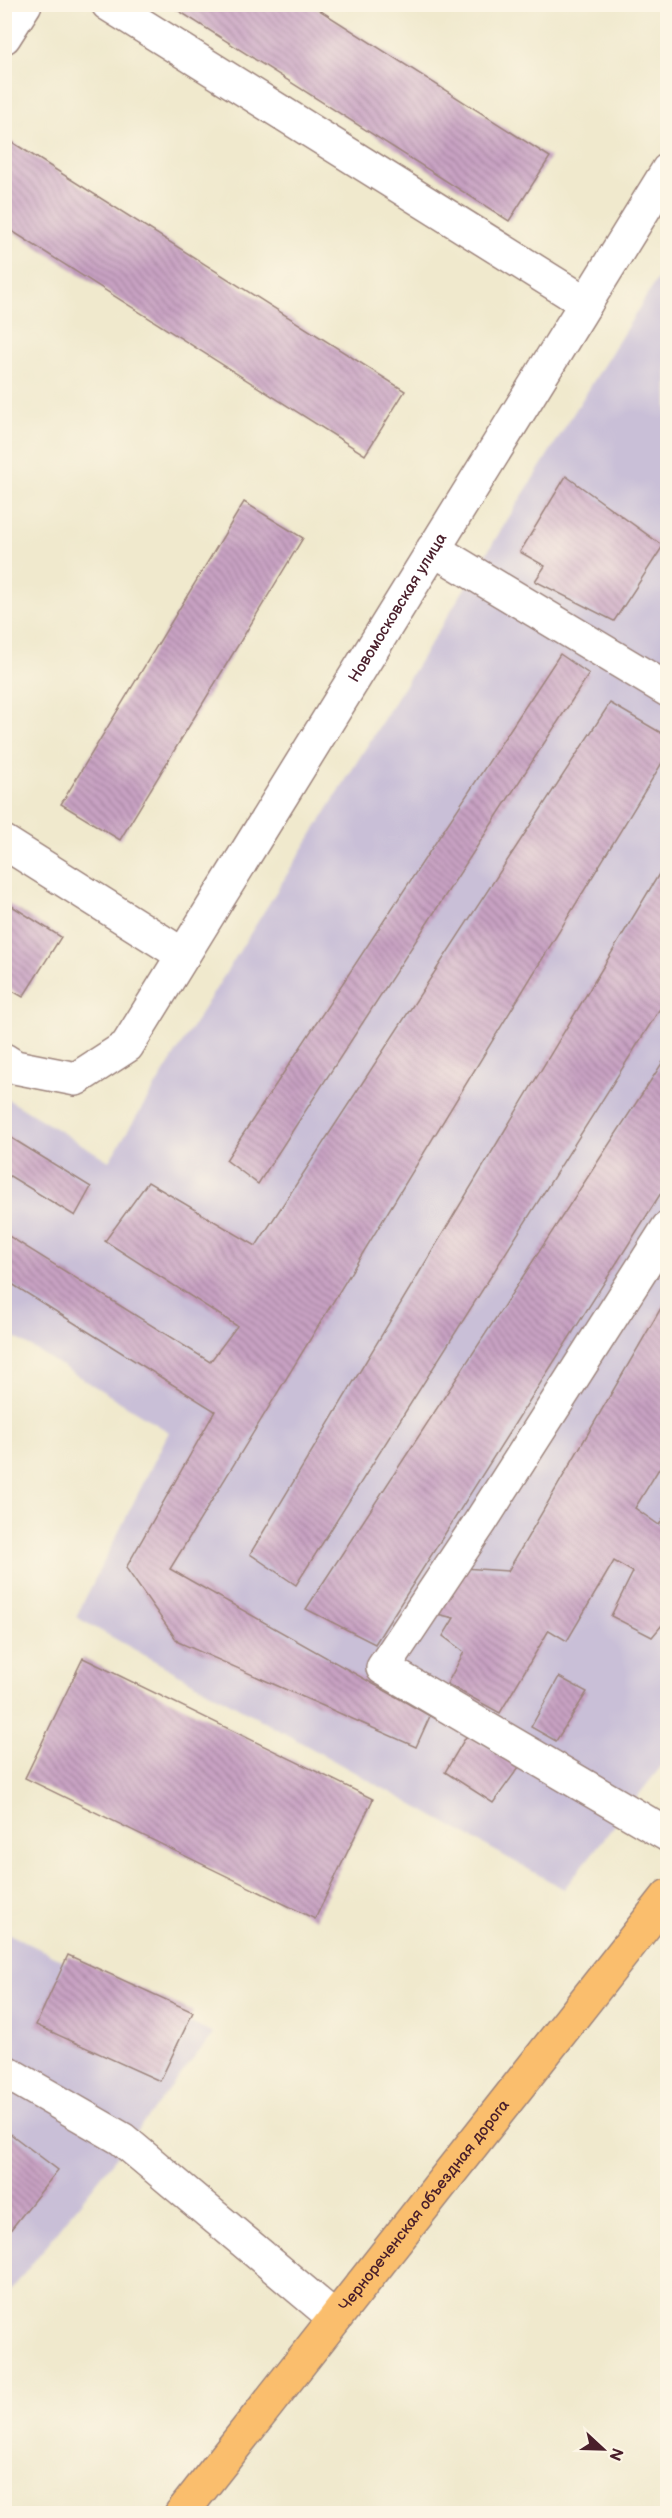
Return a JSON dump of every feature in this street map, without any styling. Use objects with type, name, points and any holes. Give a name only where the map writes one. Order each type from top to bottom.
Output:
[{"type":"main road","name":"Чернореченская объездная дорога","points":[[181,2514],[668,1896]]},
{"type":"street","points":[[4,37],[25,4]]},
{"type":"street","points":[[108,4],[586,303]]},
{"type":"street","name":"Новомосковская улица","points":[[4,1060],[15,1067],[76,1079],[127,1047],[668,170]]},
{"type":"street","points":[[433,549],[668,690]]},
{"type":"street","points":[[4,842],[183,955]]},
{"type":"street","points":[[668,1228],[481,1521],[383,1668],[668,1835]]},
{"type":"street","points":[[4,2071],[11,2072],[122,2139],[335,2318]]},
{"type":"shaded area","points":[[667,263],[667,1759],[564,1889],[76,1617],[169,1432],[5,1331],[4,1097],[109,1161]]},
{"type":"shaded area","points":[[5,1932],[213,2034],[5,2298]]},
{"type":"building","points":[[168,4],[310,4],[550,157],[509,221]]},
{"type":"building","points":[[4,137],[405,391],[365,455],[4,226]]},
{"type":"building","points":[[566,476],[663,546],[614,621],[535,581],[545,566],[520,552]]},
{"type":"building","points":[[244,502],[303,538],[120,840],[61,804]]},
{"type":"building","points":[[560,654],[589,674],[258,1184],[226,1160]]},
{"type":"building","points":[[610,703],[668,737],[668,753],[170,1569],[430,1716],[416,1747],[178,1642],[126,1568],[215,1411],[4,1279],[4,1233],[210,1362],[237,1326],[105,1241],[148,1182],[256,1246]]},
{"type":"building","points":[[668,859],[668,996],[296,1585],[250,1554]]},
{"type":"building","points":[[4,901],[61,937],[23,997],[4,986]]},
{"type":"building","points":[[668,1054],[668,1182],[375,1644],[306,1609]]},
{"type":"building","points":[[5,1134],[91,1187],[75,1216],[5,1173]]},
{"type":"building","points":[[668,1296],[668,1454],[635,1508],[659,1525],[668,1511],[668,1618],[652,1637],[611,1616],[633,1572],[614,1561],[567,1641],[549,1630],[500,1713],[447,1684],[464,1652],[443,1636],[454,1618],[433,1613],[463,1568],[508,1571]]},
{"type":"building","points":[[83,1658],[373,1799],[315,1919],[25,1778]]},
{"type":"building","points":[[559,1677],[587,1692],[556,1741],[531,1727]]},
{"type":"building","points":[[467,1735],[519,1767],[493,1803],[445,1772]]},
{"type":"building","points":[[68,1955],[193,2012],[160,2081],[36,2025]]},
{"type":"building","points":[[4,2129],[58,2170],[4,2238]]}]
